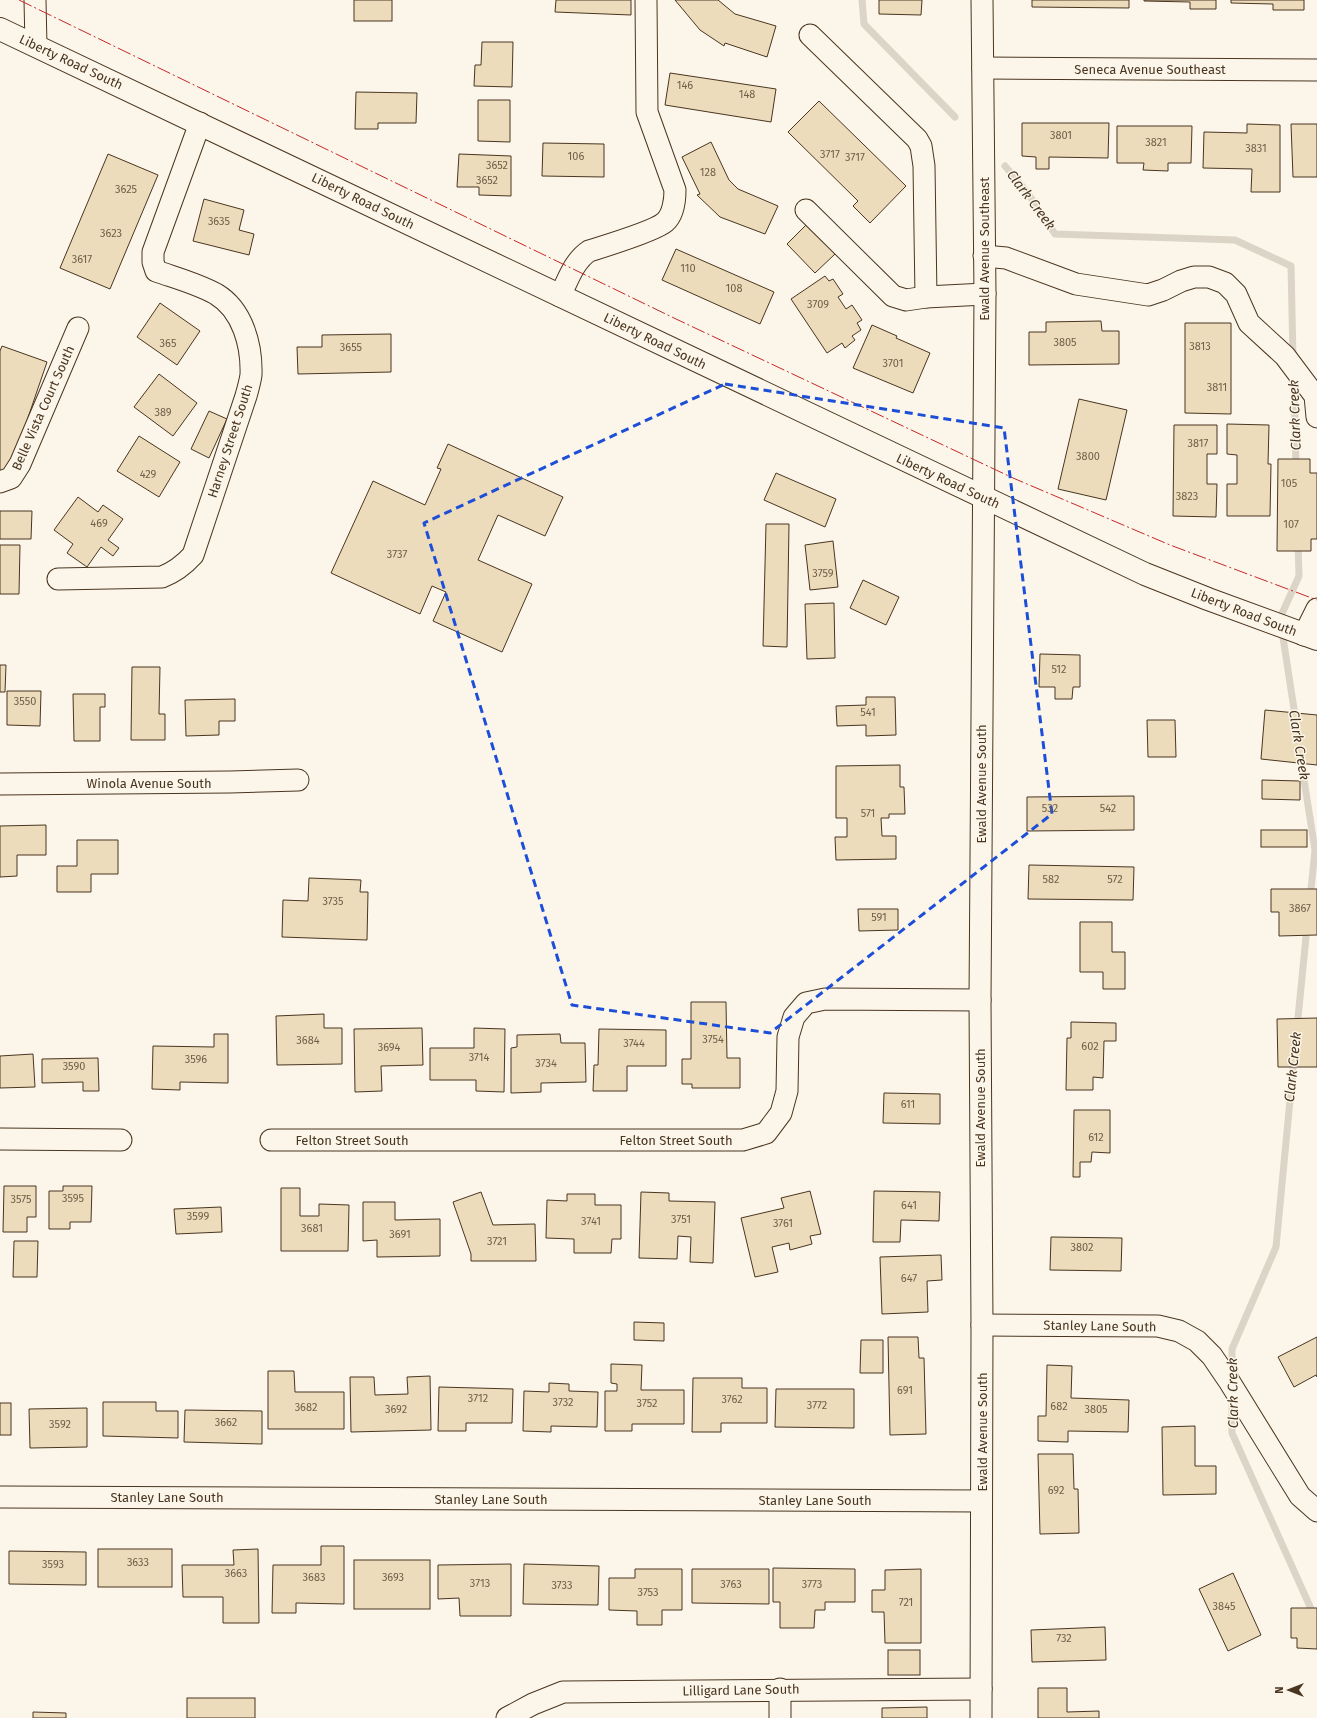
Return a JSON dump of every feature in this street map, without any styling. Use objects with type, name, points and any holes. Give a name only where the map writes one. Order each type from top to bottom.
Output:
[{"type":"main road","name":"Liberty Road South","points":[[0,29],[200,123],[982,498],[1145,574],[1310,637]]},
{"type":"street","points":[[35,0],[36,46]]},
{"type":"street","points":[[560,296],[581,256],[589,251],[660,226],[670,217],[675,198],[675,190],[648,112],[646,0]]},
{"type":"street","name":"Ewald Avenue Southeast","points":[[982,0],[985,294],[982,498]]},
{"type":"street","points":[[810,35],[917,139],[921,146],[924,166],[926,297]]},
{"type":"street","name":"Seneca Avenue Southeast","points":[[983,68],[1317,70]]},
{"type":"street","name":"Harney Street South","points":[[58,579],[162,577],[177,571],[193,555],[246,396],[251,375],[249,351],[246,332],[238,317],[217,294],[156,270],[153,262],[153,252],[200,123]]},
{"type":"street","points":[[806,210],[893,296],[906,300],[926,297],[985,294]]},
{"type":"street","points":[[984,256],[1006,258],[1076,284],[1148,295],[1194,277],[1209,277],[1225,283],[1236,294],[1249,323],[1285,356],[1315,396],[1317,417]]},
{"type":"street","name":"Belle Vista Court South","points":[[0,482],[11,478],[20,464],[78,328]]},
{"type":"street","name":"Ewald Avenue South","points":[[981,1718],[982,1325],[980,1000],[982,498]]},
{"type":"street","points":[[1310,637],[1317,610]]},
{"type":"street","name":"Winola Avenue South","points":[[0,784],[298,780]]},
{"type":"street","name":"Felton Street South","points":[[271,1140],[743,1140],[766,1133],[782,1113],[787,1091],[788,1037],[794,1017],[806,1003],[825,999],[980,1000]]},
{"type":"street","points":[[0,1139],[121,1140]]},
{"type":"street","name":"Stanley Lane South","points":[[982,1325],[1158,1326],[1179,1331],[1197,1341],[1212,1356],[1300,1496],[1317,1511]]},
{"type":"street","name":"Stanley Lane South","points":[[0,1497],[981,1501]]},
{"type":"street","name":"Lilligard Lane South","points":[[507,1718],[533,1704],[563,1692],[981,1689]]},
{"type":"street","points":[[780,1690],[780,1718]]},
{"type":"highlighted area","points":[[725,384],[1004,428],[1052,814],[770,1033],[572,1005],[424,523]]},
{"type":"building","points":[[354,0],[392,0],[392,21],[354,21]]},
{"type":"building","points":[[556,0],[631,0],[631,15],[555,12]]},
{"type":"building","points":[[675,0],[718,0],[735,14],[776,26],[767,57],[725,43],[724,46],[700,30]]},
{"type":"building","points":[[879,0],[922,0],[921,15],[879,14]]},
{"type":"building","points":[[1032,0],[1129,0],[1129,8],[1032,7]]},
{"type":"building","points":[[1144,0],[1216,0],[1216,9],[1190,9],[1190,2]]},
{"type":"building","points":[[1231,0],[1304,0],[1304,10],[1273,10],[1273,4],[1231,3]]},
{"type":"building","points":[[482,42],[513,42],[512,87],[474,86],[475,65],[481,65]]},
{"type":"building","points":[[670,73],[776,89],[771,122],[665,105]]},
{"type":"building","points":[[356,92],[417,93],[416,123],[378,123],[378,129],[355,129]]},
{"type":"building","points":[[478,100],[510,100],[510,142],[478,141]]},
{"type":"building","points":[[819,101],[906,186],[870,223],[853,206],[858,201],[788,132]]},
{"type":"building","points":[[1022,123],[1109,123],[1108,158],[1049,157],[1049,169],[1036,169],[1036,157],[1022,156]]},
{"type":"building","points":[[1247,124],[1280,125],[1280,192],[1251,192],[1252,169],[1203,168],[1204,132],[1247,133]]},
{"type":"building","points":[[1291,124],[1317,124],[1317,177],[1293,177]]},
{"type":"building","points":[[1117,126],[1192,126],[1191,163],[1168,163],[1168,171],[1143,170],[1144,163],[1117,163]]},
{"type":"building","points":[[711,142],[729,180],[738,189],[778,206],[765,234],[720,217],[697,195],[700,194],[682,157]]},
{"type":"building","points":[[543,143],[604,144],[604,177],[542,176]]},
{"type":"building","points":[[108,154],[158,175],[110,289],[60,268]]},
{"type":"building","points":[[459,154],[511,156],[511,196],[479,195],[479,187],[457,187]]},
{"type":"building","points":[[204,199],[244,210],[239,230],[254,234],[249,255],[193,241]]},
{"type":"building","points":[[806,225],[835,254],[815,273],[787,244]]},
{"type":"building","points":[[676,249],[774,292],[760,324],[662,280]]},
{"type":"building","points":[[825,276],[829,281],[833,279],[843,294],[838,297],[846,309],[852,305],[862,320],[857,323],[861,330],[852,336],[855,340],[845,348],[842,343],[827,353],[791,299]]},
{"type":"building","points":[[160,303],[200,331],[177,365],[137,337]]},
{"type":"building","points":[[1101,321],[1102,331],[1119,331],[1119,364],[1029,365],[1029,332],[1046,332],[1046,322]]},
{"type":"building","points":[[1185,323],[1231,323],[1231,414],[1185,413]]},
{"type":"building","points":[[872,325],[897,336],[896,338],[930,353],[913,393],[853,368]]},
{"type":"building","points":[[391,334],[391,372],[298,374],[297,347],[322,347],[322,335]]},
{"type":"building","points":[[2,346],[47,362],[8,476],[0,474],[0,351]]},
{"type":"building","points":[[159,374],[197,403],[173,436],[134,407]]},
{"type":"building","points":[[1079,399],[1127,410],[1106,500],[1058,489]]},
{"type":"building","points":[[209,411],[227,419],[209,458],[191,449]]},
{"type":"building","points":[[1227,424],[1269,425],[1268,464],[1271,464],[1270,516],[1227,516],[1227,484],[1237,484],[1237,455],[1227,454]]},
{"type":"building","points":[[1174,425],[1217,425],[1217,454],[1207,454],[1207,484],[1217,484],[1216,517],[1173,516]]},
{"type":"building","points":[[139,436],[180,462],[159,497],[117,471]]},
{"type":"building","points":[[448,444],[563,497],[545,536],[498,515],[478,560],[532,584],[502,652],[433,621],[446,592],[432,586],[420,614],[331,573],[373,481],[425,505],[441,469],[437,468]]},
{"type":"building","points":[[1278,459],[1310,459],[1310,473],[1317,473],[1317,539],[1311,539],[1311,551],[1277,551]]},
{"type":"building","points":[[776,473],[836,499],[825,527],[764,500]]},
{"type":"building","points":[[78,497],[98,512],[103,505],[123,519],[108,540],[119,548],[113,556],[101,547],[87,567],[67,553],[73,544],[54,530]]},
{"type":"building","points":[[0,511],[32,511],[31,539],[0,539]]},
{"type":"building","points":[[766,524],[789,524],[787,647],[763,646]]},
{"type":"building","points":[[833,541],[838,587],[810,590],[805,545]]},
{"type":"building","points":[[0,545],[20,545],[19,594],[0,594]]},
{"type":"building","points":[[863,580],[899,597],[886,625],[850,608]]},
{"type":"building","points":[[834,603],[835,658],[807,659],[805,604]]},
{"type":"building","points":[[1040,654],[1080,655],[1080,687],[1073,687],[1072,699],[1055,699],[1055,687],[1039,687]]},
{"type":"building","points":[[0,665],[6,665],[5,692],[0,692]]},
{"type":"building","points":[[132,667],[160,667],[159,714],[165,714],[165,740],[131,740]]},
{"type":"building","points":[[7,691],[41,691],[40,726],[7,725]]},
{"type":"building","points":[[73,694],[105,694],[105,707],[100,707],[100,741],[74,741]]},
{"type":"building","points":[[866,697],[895,697],[896,735],[866,736],[866,725],[837,726],[836,706],[866,705]]},
{"type":"building","points":[[235,699],[235,721],[219,721],[219,735],[186,736],[185,700]]},
{"type":"building","points":[[1265,710],[1317,715],[1317,765],[1261,759]]},
{"type":"building","points":[[1147,720],[1175,720],[1176,757],[1148,757]]},
{"type":"building","points":[[900,765],[900,787],[904,787],[905,814],[889,814],[889,818],[881,818],[882,836],[896,836],[896,859],[836,860],[835,837],[847,837],[847,818],[836,818],[836,766]]},
{"type":"building","points":[[1262,780],[1300,781],[1300,800],[1262,799]]},
{"type":"building","points":[[1134,796],[1134,830],[1027,831],[1027,797]]},
{"type":"building","points":[[46,825],[46,855],[17,855],[17,876],[0,877],[0,826]]},
{"type":"building","points":[[1261,830],[1307,830],[1307,847],[1261,847]]},
{"type":"building","points":[[77,840],[118,840],[118,874],[91,874],[91,892],[57,892],[57,866],[77,866]]},
{"type":"building","points":[[1029,865],[1134,867],[1133,900],[1028,899]]},
{"type":"building","points":[[309,878],[361,880],[360,892],[368,892],[367,940],[282,937],[283,900],[308,901]]},
{"type":"building","points":[[1271,889],[1317,889],[1317,935],[1279,936],[1279,912],[1271,912]]},
{"type":"building","points":[[858,909],[898,909],[898,930],[859,931]]},
{"type":"building","points":[[1080,922],[1112,922],[1112,952],[1125,952],[1125,989],[1103,989],[1103,972],[1080,972]]},
{"type":"building","points":[[691,1002],[726,1002],[727,1058],[740,1058],[740,1088],[692,1088],[692,1084],[682,1084],[682,1059],[691,1059]]},
{"type":"building","points":[[324,1014],[324,1028],[342,1028],[342,1064],[277,1065],[276,1016]]},
{"type":"building","points":[[1317,1018],[1317,1067],[1278,1067],[1277,1019]]},
{"type":"building","points":[[1071,1022],[1116,1023],[1116,1041],[1104,1041],[1103,1078],[1093,1077],[1093,1090],[1066,1090],[1067,1038],[1071,1038]]},
{"type":"building","points":[[422,1028],[423,1065],[381,1066],[382,1091],[355,1092],[354,1029]]},
{"type":"building","points":[[474,1028],[505,1029],[504,1092],[476,1091],[476,1080],[430,1080],[430,1048],[474,1048]]},
{"type":"building","points":[[599,1029],[666,1030],[666,1066],[627,1066],[627,1091],[593,1091],[594,1065],[598,1065]]},
{"type":"building","points":[[214,1034],[228,1034],[228,1083],[180,1082],[180,1090],[152,1089],[153,1046],[214,1047]]},
{"type":"building","points":[[560,1034],[561,1043],[585,1043],[586,1082],[541,1083],[541,1092],[511,1093],[511,1048],[517,1047],[517,1035]]},
{"type":"building","points":[[33,1054],[35,1087],[0,1088],[0,1056]]},
{"type":"building","points":[[98,1058],[99,1091],[83,1091],[83,1082],[42,1083],[42,1059]]},
{"type":"building","points":[[884,1093],[940,1094],[940,1124],[883,1123]]},
{"type":"building","points":[[1074,1110],[1110,1110],[1110,1153],[1092,1152],[1091,1162],[1080,1162],[1080,1177],[1073,1177]]},
{"type":"building","points":[[4,1186],[36,1186],[36,1217],[27,1217],[27,1232],[3,1232]]},
{"type":"building","points":[[63,1186],[92,1186],[91,1222],[70,1222],[70,1229],[49,1229],[49,1191],[63,1191]]},
{"type":"building","points":[[281,1188],[300,1188],[300,1216],[319,1216],[319,1204],[349,1205],[348,1251],[281,1251]]},
{"type":"building","points":[[810,1191],[821,1234],[810,1236],[812,1244],[790,1250],[789,1243],[772,1247],[778,1272],[755,1277],[741,1218],[784,1208],[781,1198]]},
{"type":"building","points":[[874,1191],[940,1192],[939,1221],[901,1220],[900,1242],[873,1242]]},
{"type":"building","points":[[481,1192],[493,1225],[535,1224],[536,1261],[471,1261],[471,1254],[453,1202]]},
{"type":"building","points":[[641,1192],[669,1193],[669,1201],[715,1202],[713,1263],[690,1262],[691,1237],[678,1236],[677,1259],[639,1258]]},
{"type":"building","points":[[567,1194],[595,1194],[595,1205],[621,1205],[621,1239],[612,1239],[611,1253],[574,1253],[574,1239],[546,1238],[547,1200],[567,1201]]},
{"type":"building","points":[[363,1202],[395,1202],[395,1220],[440,1219],[440,1256],[377,1257],[377,1240],[363,1241]]},
{"type":"building","points":[[221,1207],[222,1232],[176,1234],[174,1209]]},
{"type":"building","points":[[1051,1237],[1122,1238],[1121,1271],[1050,1270]]},
{"type":"building","points":[[14,1241],[38,1241],[37,1277],[13,1277]]},
{"type":"building","points":[[941,1255],[942,1280],[927,1281],[928,1312],[882,1314],[880,1257]]},
{"type":"building","points":[[634,1322],[664,1323],[664,1341],[634,1340]]},
{"type":"building","points":[[888,1337],[918,1337],[919,1358],[924,1358],[926,1434],[890,1435]]},
{"type":"building","points":[[1317,1337],[1317,1377],[1316,1375],[1294,1387],[1278,1357]]},
{"type":"building","points":[[861,1340],[883,1340],[883,1373],[860,1373]]},
{"type":"building","points":[[611,1364],[642,1365],[641,1390],[684,1390],[684,1424],[632,1424],[632,1431],[605,1431],[605,1391],[617,1391],[617,1384],[611,1383]]},
{"type":"building","points":[[1047,1365],[1072,1366],[1071,1398],[1129,1400],[1128,1432],[1068,1431],[1068,1442],[1038,1441],[1038,1416],[1046,1416]]},
{"type":"building","points":[[268,1371],[294,1371],[295,1392],[344,1392],[344,1429],[268,1429]]},
{"type":"building","points":[[430,1376],[431,1430],[351,1432],[350,1377],[374,1377],[375,1395],[408,1394],[407,1377]]},
{"type":"building","points":[[693,1378],[742,1378],[742,1388],[767,1388],[767,1423],[721,1423],[721,1432],[692,1432]]},
{"type":"building","points":[[549,1383],[569,1384],[569,1391],[598,1392],[597,1427],[551,1426],[551,1432],[523,1431],[524,1391],[549,1392]]},
{"type":"building","points":[[439,1387],[513,1389],[512,1423],[466,1423],[466,1431],[438,1431]]},
{"type":"building","points":[[776,1389],[854,1389],[854,1428],[775,1427]]},
{"type":"building","points":[[103,1402],[156,1402],[156,1411],[178,1411],[178,1438],[103,1436]]},
{"type":"building","points":[[0,1403],[11,1403],[11,1435],[0,1435]]},
{"type":"building","points":[[87,1408],[87,1447],[30,1448],[29,1409]]},
{"type":"building","points":[[185,1410],[262,1411],[262,1444],[184,1442]]},
{"type":"building","points":[[1195,1426],[1195,1466],[1216,1466],[1216,1494],[1163,1495],[1162,1427]]},
{"type":"building","points":[[1038,1454],[1073,1454],[1074,1489],[1078,1489],[1079,1533],[1040,1534]]},
{"type":"building","points":[[321,1546],[344,1546],[344,1604],[296,1603],[296,1613],[272,1613],[273,1565],[321,1565]]},
{"type":"building","points":[[98,1549],[172,1549],[172,1587],[98,1587]]},
{"type":"building","points":[[258,1549],[259,1623],[223,1623],[223,1597],[183,1597],[182,1565],[234,1565],[233,1550]]},
{"type":"building","points":[[9,1551],[86,1552],[86,1585],[9,1584]]},
{"type":"building","points":[[354,1560],[430,1560],[430,1609],[354,1609]]},
{"type":"building","points":[[511,1564],[511,1616],[460,1616],[459,1598],[438,1599],[438,1565]]},
{"type":"building","points":[[524,1564],[599,1566],[598,1605],[523,1604]]},
{"type":"building","points":[[773,1568],[855,1569],[855,1602],[825,1602],[825,1610],[815,1610],[814,1628],[780,1628],[780,1602],[773,1602]]},
{"type":"building","points":[[635,1569],[682,1569],[682,1610],[662,1610],[662,1625],[637,1625],[637,1611],[609,1610],[609,1578],[635,1578]]},
{"type":"building","points":[[692,1569],[769,1569],[769,1604],[692,1603]]},
{"type":"building","points":[[921,1569],[921,1643],[885,1643],[884,1612],[872,1612],[872,1590],[885,1590],[885,1570]]},
{"type":"building","points":[[1233,1573],[1261,1635],[1228,1651],[1199,1589]]},
{"type":"building","points":[[1291,1608],[1317,1608],[1317,1649],[1297,1648],[1297,1638],[1291,1638]]},
{"type":"building","points":[[1105,1627],[1106,1660],[1032,1662],[1031,1630]]},
{"type":"building","points":[[888,1650],[920,1650],[920,1675],[888,1675]]},
{"type":"building","points":[[1038,1688],[1067,1688],[1067,1712],[1099,1711],[1099,1718],[1038,1718]]},
{"type":"building","points":[[187,1698],[255,1698],[255,1718],[187,1718]]},
{"type":"building","points":[[927,1707],[927,1718],[882,1718],[882,1708]]},
{"type":"building","points":[[33,1712],[66,1713],[66,1718],[33,1718]]},
{"type":"waterway","name":"Clark Creek","points":[[862,0],[864,24],[955,117]]},
{"type":"waterway","name":"Clark Creek","points":[[1005,166],[1027,192],[1055,234],[1235,240],[1291,266],[1293,358]]},
{"type":"waterway","name":"Clark Creek","points":[[1294,376],[1296,468]]},
{"type":"waterway","name":"Clark Creek","points":[[1296,722],[1280,618],[1299,576],[1298,542]]},
{"type":"waterway","name":"Clark Creek","points":[[1300,754],[1315,850],[1310,899]]},
{"type":"waterway","name":"Clark Creek","points":[[1297,1028],[1307,927]]},
{"type":"waterway","name":"Clark Creek","points":[[1232,1376],[1232,1349],[1276,1247],[1294,1058]]},
{"type":"waterway","name":"Clark Creek","points":[[1232,1396],[1232,1433],[1317,1622]]},
{"type":"power","points":[[19,0],[676,319],[1013,478],[1170,545],[1317,600]]}]
